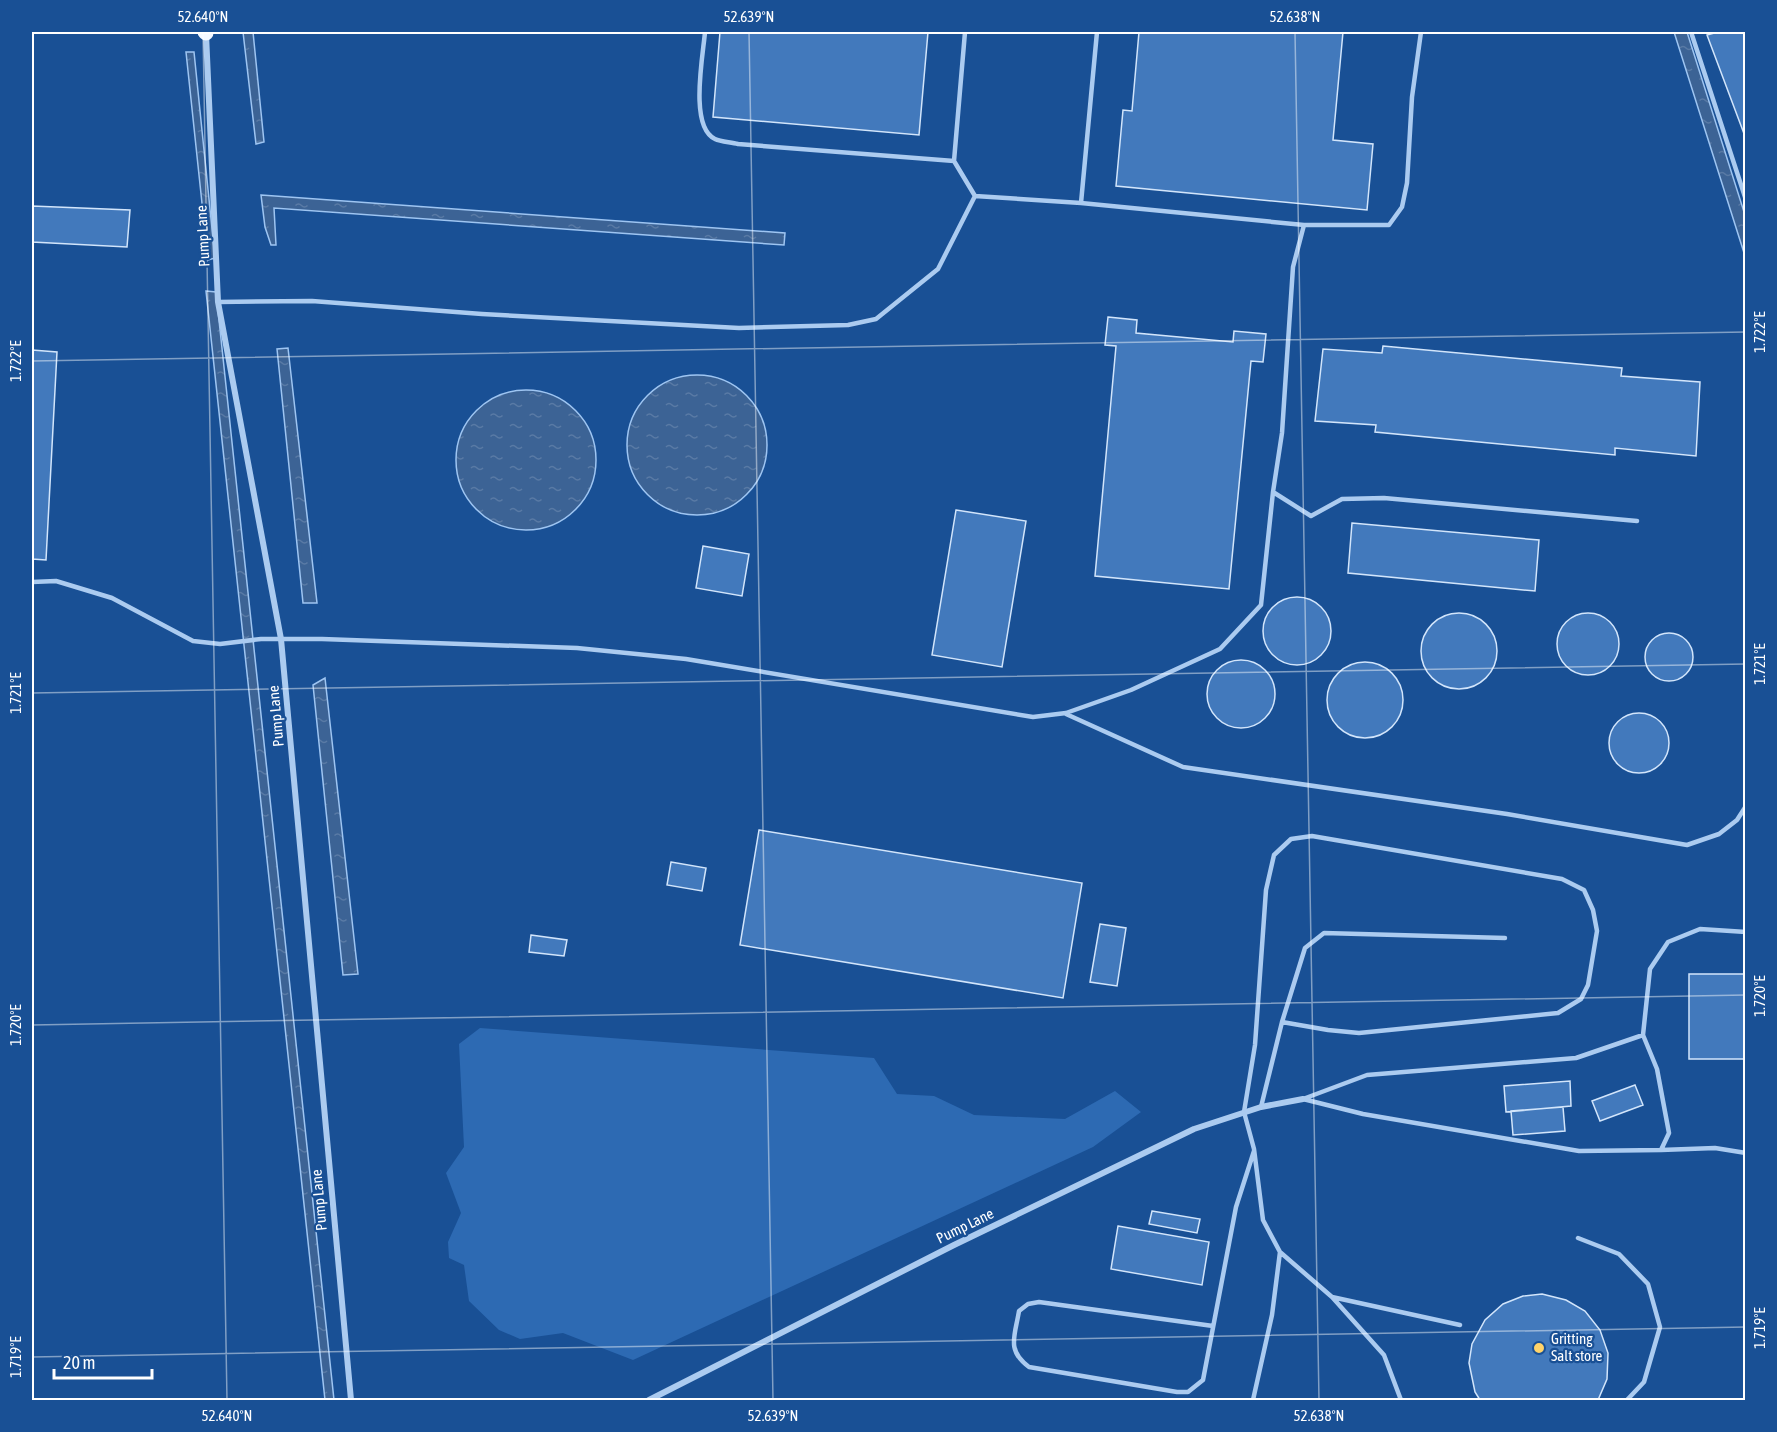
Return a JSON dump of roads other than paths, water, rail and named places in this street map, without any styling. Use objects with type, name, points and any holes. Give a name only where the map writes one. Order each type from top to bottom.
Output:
[{"type":"street","name":"Pump Lane","points":[[206,32],[218,302],[281,639],[351,1401]]},
{"type":"street","name":"Pump Lane","points":[[649,1401],[964,1240],[1194,1129],[1261,1107],[1302,1098]]},
{"type":"lane","points":[[705,32],[699,107],[703,127],[714,139],[738,144],[954,161]]},
{"type":"lane","points":[[965,32],[954,161],[975,196]]},
{"type":"lane","points":[[1081,203],[1097,32]]},
{"type":"lane","points":[[975,196],[1081,203],[1304,225],[1389,225],[1402,207],[1407,183],[1412,97],[1421,32]]},
{"type":"lane","points":[[1691,32],[1746,200]]},
{"type":"lane","points":[[218,302],[312,302],[739,328],[848,325],[876,319],[938,269],[975,196]]},
{"type":"lane","points":[[32,582],[56,581],[112,598],[193,641],[220,644],[281,639],[577,648],[686,659],[1033,717],[1065,713],[1131,690],[1220,650],[1261,605],[1282,433],[1293,267],[1304,225]]},
{"type":"lane","points":[[1273,492],[1311,516],[1342,499],[1384,498],[1637,521]]},
{"type":"lane","points":[[1065,713],[1183,767],[1507,814],[1687,845],[1719,834],[1737,820],[1746,806]]},
{"type":"lane","points":[[1282,1022],[1359,1033],[1558,1013],[1581,999],[1588,985],[1597,931],[1593,910],[1584,890],[1562,879],[1312,836],[1292,839],[1274,855],[1266,890],[1255,1045],[1244,1112],[1254,1149],[1263,1220],[1280,1252],[1332,1296],[1384,1355],[1401,1401]]},
{"type":"lane","points":[[1661,1150],[1669,1133],[1657,1069],[1643,1035],[1650,969],[1668,942],[1700,928],[1746,932]]},
{"type":"lane","points":[[1261,1107],[1282,1022],[1305,948],[1324,933],[1505,938]]},
{"type":"lane","points":[[1302,1098],[1367,1076],[1576,1058],[1643,1035]]},
{"type":"lane","points":[[1302,1098],[1363,1114],[1579,1151],[1715,1148],[1746,1153]]},
{"type":"lane","points":[[1213,1326],[1039,1302],[1019,1311],[1013,1348],[1020,1361],[1029,1367],[1177,1392],[1188,1392],[1203,1380],[1236,1207],[1254,1149]]},
{"type":"lane","points":[[1578,1238],[1619,1254],[1648,1284],[1660,1327],[1644,1382],[1627,1401]]},
{"type":"lane","points":[[1253,1401],[1272,1316],[1280,1252]]},
{"type":"lane","points":[[1332,1296],[1460,1325]]},
{"type":"water","points":[[243,32],[253,32],[264,142],[256,144]]},
{"type":"water","points":[[1674,32],[1687,32],[1745,215],[1745,256]]},
{"type":"water","points":[[186,52],[194,52],[215,258],[208,260]]},
{"type":"water","points":[[261,195],[785,233],[784,245],[274,208],[276,245],[271,245],[265,227]]},
{"type":"water","points":[[206,291],[216,292],[334,1400],[325,1400]]},
{"type":"water","points":[[288,348],[317,603],[303,603],[277,349]]},
{"type":"water","points":[[697,375],[724,381],[736,387],[746,396],[755,406],[761,418],[767,445],[761,472],[755,484],[746,494],[736,503],[724,509],[697,515],[670,509],[658,503],[648,494],[639,484],[633,472],[627,445],[633,418],[639,406],[648,396],[658,387],[670,381]]},
{"type":"water","points":[[526,390],[553,396],[565,402],[575,411],[584,421],[590,433],[596,460],[590,487],[584,499],[575,509],[565,518],[553,524],[526,530],[499,524],[487,518],[477,509],[468,499],[462,487],[456,460],[462,433],[468,421],[477,411],[487,402],[499,396]]},
{"type":"water","points":[[325,678],[358,974],[343,975],[313,685]]},
{"type":"place","name":"Gritting Salt store","points":[[1539,1348]]}]
